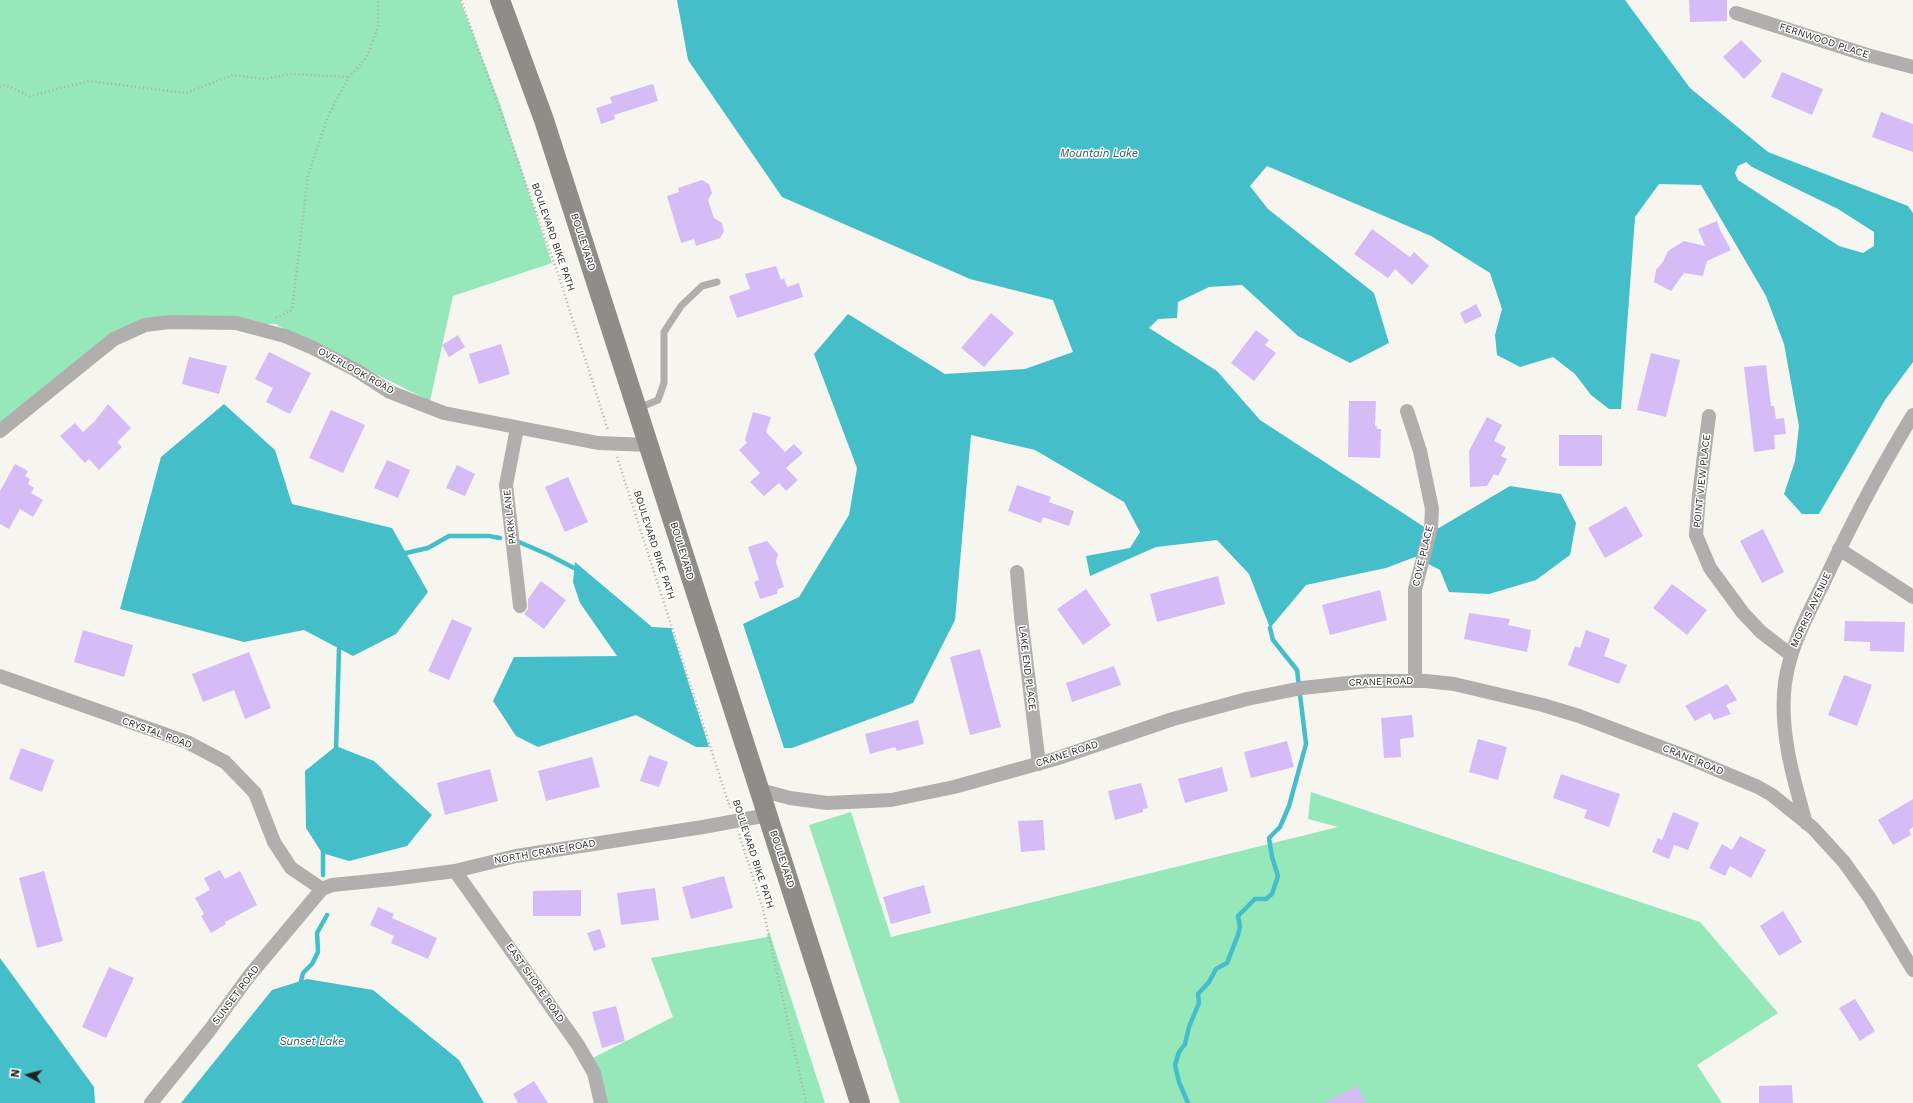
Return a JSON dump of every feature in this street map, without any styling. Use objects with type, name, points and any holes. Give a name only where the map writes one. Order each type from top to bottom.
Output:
[{"type":"main road","name":"BOULEVARD","points":[[500,0],[544,120],[860,1103]]},
{"type":"street","name":"FERNWOOD PLACE","points":[[1736,13],[1867,56],[1913,67]]},
{"type":"street","name":"OVERLOOK ROAD","points":[[0,430],[114,339],[145,325],[170,322],[236,323],[285,336],[311,346],[356,370],[390,392],[444,413],[517,428],[536,429],[598,443],[649,445]]},
{"type":"street","name":"COVE PLACE","points":[[1406,411],[1420,451],[1432,509],[1431,528],[1417,580],[1415,681]]},
{"type":"street","name":"MORRIS AVENUE","points":[[1806,823],[1792,775],[1784,716],[1785,684],[1791,655],[1839,549],[1890,454],[1913,415]]},
{"type":"street","name":"POINT VIEW PLACE","points":[[1708,416],[1696,535],[1710,568],[1743,613],[1761,632],[1791,655]]},
{"type":"street","name":"PARK LANE","points":[[517,428],[506,485],[520,606]]},
{"type":"street","points":[[1839,549],[1913,597]]},
{"type":"street","name":"LAKE END PLACE","points":[[1017,572],[1039,764]]},
{"type":"street","name":"CRYSTAL ROAD","points":[[0,676],[186,742],[225,762],[255,793],[274,842],[291,868],[322,889]]},
{"type":"street","name":"CRANE ROAD","points":[[760,790],[790,798],[827,804],[891,800],[954,787],[1039,764],[1173,718],[1247,699],[1295,690],[1367,681],[1415,681],[1454,684],[1543,705],[1578,716],[1682,755],[1758,787],[1772,795],[1806,823],[1848,868],[1884,921],[1913,970]]},
{"type":"street","name":"NORTH CRANE ROAD","points":[[322,889],[332,884],[392,880],[455,871],[516,856],[768,815]]},
{"type":"street","name":"EAST SHORE ROAD","points":[[455,871],[578,1044],[594,1073],[601,1103]]},
{"type":"street","name":"SUNSET ROAD","points":[[151,1103],[209,1031],[249,976],[322,889]]},
{"type":"lane","points":[[637,409],[658,400],[664,383],[664,332],[681,306],[702,286],[717,282]]},
{"type":"path","points":[[273,320],[292,310],[308,175],[328,116],[349,77],[367,57],[378,27],[378,0]]},
{"type":"path","name":"BOULEVARD BIKE PATH","points":[[462,0],[558,274],[763,909],[806,1103]]},
{"type":"path","points":[[0,87],[5,85],[30,96],[89,81],[186,93],[233,75],[265,78],[291,74],[349,77]]},
{"type":"green space","points":[[0,0],[460,0],[500,104],[552,263],[453,296],[430,401],[275,324],[130,326],[0,431]]},
{"type":"green space","points":[[1311,792],[1700,922],[1778,1013],[1697,1065],[1722,1103],[900,1103],[809,825],[851,812],[891,937],[1338,827],[1308,819]]},
{"type":"green space","points":[[769,931],[825,1103],[599,1103],[589,1060],[673,1017],[651,958],[767,937]]},
{"type":"water","name":"Mountain Lake","points":[[677,0],[1625,0],[1690,88],[1768,152],[1908,206],[1913,213],[1913,362],[1885,400],[1819,514],[1802,514],[1784,494],[1795,461],[1799,426],[1784,344],[1766,296],[1701,185],[1659,184],[1635,217],[1621,409],[1609,409],[1591,395],[1575,374],[1553,357],[1520,367],[1497,355],[1495,335],[1502,309],[1490,273],[1431,236],[1267,166],[1250,186],[1268,209],[1374,293],[1389,343],[1350,363],[1298,336],[1242,285],[1209,287],[1178,302],[1177,318],[1158,319],[1149,328],[1217,371],[1260,420],[1432,532],[1510,486],[1561,494],[1576,523],[1570,555],[1536,580],[1489,594],[1449,592],[1440,570],[1415,557],[1386,568],[1306,585],[1270,628],[1249,574],[1217,540],[1156,547],[1090,576],[1086,556],[1130,548],[1140,532],[1124,502],[1035,450],[971,435],[955,620],[913,703],[792,748],[784,748],[743,624],[799,597],[849,515],[857,468],[814,354],[848,314],[945,374],[1025,369],[1073,352],[1053,300],[970,279],[782,197],[688,60]],"holes":[[[1746,162],[1752,167],[1838,209],[1874,232],[1874,246],[1863,253],[1839,246],[1738,180],[1735,173],[1738,166]]]},
{"type":"water","points":[[224,404],[275,450],[292,504],[392,528],[428,592],[396,634],[353,656],[304,630],[244,642],[120,609],[161,457]]},
{"type":"water","points":[[575,562],[652,627],[671,628],[709,747],[696,747],[636,715],[538,747],[516,736],[493,701],[514,657],[617,656],[580,603],[573,582]]},
{"type":"water","points":[[336,746],[374,761],[432,815],[407,846],[349,861],[322,853],[306,828],[305,771]]},
{"type":"water","points":[[0,958],[94,1087],[95,1103],[0,1103]]},
{"type":"water","name":"Sunset Lake","points":[[307,979],[373,990],[459,1060],[484,1103],[181,1103],[272,990]]},
{"type":"building","points":[[1689,0],[1727,0],[1727,21],[1690,22]]},
{"type":"building","points":[[1741,40],[1762,61],[1744,79],[1723,57]]},
{"type":"building","points":[[1782,72],[1823,89],[1812,115],[1771,97]]},
{"type":"building","points":[[653,84],[658,101],[614,115],[615,119],[601,124],[596,108],[612,103],[610,97]]},
{"type":"building","points":[[1881,112],[1913,124],[1913,152],[1872,137]]},
{"type":"building","points":[[702,180],[709,184],[712,193],[708,200],[714,218],[722,223],[724,231],[720,238],[696,246],[694,239],[681,243],[667,196],[679,192],[678,188]]},
{"type":"building","points":[[1717,221],[1720,230],[1731,250],[1707,261],[1703,276],[1684,273],[1671,291],[1654,282],[1656,270],[1663,262],[1668,251],[1684,241],[1705,246],[1698,229]]},
{"type":"building","points":[[1372,229],[1410,257],[1414,252],[1429,266],[1412,285],[1395,269],[1388,278],[1354,254]]},
{"type":"building","points":[[776,266],[781,280],[784,278],[787,287],[799,283],[803,297],[737,318],[729,296],[750,289],[745,274]]},
{"type":"building","points":[[1476,304],[1482,316],[1465,324],[1460,313]]},
{"type":"building","points":[[991,313],[1014,333],[984,367],[961,348]]},
{"type":"building","points":[[1256,330],[1269,340],[1265,345],[1276,353],[1254,381],[1231,363]]},
{"type":"building","points":[[458,335],[465,347],[449,357],[442,345]]},
{"type":"building","points":[[501,344],[510,374],[479,384],[469,354]]},
{"type":"building","points":[[269,352],[311,373],[290,414],[266,402],[273,388],[255,379]]},
{"type":"building","points":[[1651,353],[1680,360],[1666,417],[1637,410]]},
{"type":"building","points":[[189,357],[227,366],[219,394],[182,384]]},
{"type":"building","points":[[1766,365],[1771,406],[1774,406],[1776,419],[1784,418],[1786,434],[1774,435],[1775,449],[1754,452],[1744,367]]},
{"type":"building","points":[[1349,401],[1376,401],[1375,426],[1377,426],[1377,429],[1381,429],[1380,458],[1348,457]]},
{"type":"building","points":[[108,404],[131,428],[117,442],[122,447],[99,470],[89,459],[85,463],[60,436],[75,423],[83,432],[95,421]]},
{"type":"building","points":[[331,410],[365,425],[343,473],[309,458]]},
{"type":"building","points":[[753,412],[771,417],[766,432],[785,452],[794,444],[803,453],[786,468],[798,480],[786,491],[779,483],[764,496],[750,482],[760,473],[739,450],[747,443],[745,440]]},
{"type":"building","points":[[1487,417],[1502,425],[1494,441],[1506,447],[1501,456],[1507,459],[1498,476],[1494,474],[1487,486],[1470,487],[1469,451]]},
{"type":"building","points":[[1559,435],[1602,435],[1602,466],[1559,466]]},
{"type":"building","points":[[387,460],[410,470],[398,498],[374,488]]},
{"type":"building","points":[[15,464],[28,471],[25,476],[30,479],[28,484],[34,488],[31,493],[43,500],[33,517],[20,509],[9,529],[0,524],[0,491]]},
{"type":"building","points":[[457,465],[475,474],[465,496],[446,488]]},
{"type":"building","points":[[568,477],[588,522],[565,532],[545,487]]},
{"type":"building","points":[[1017,485],[1051,497],[1049,502],[1074,511],[1069,526],[1043,517],[1041,523],[1008,511]]},
{"type":"building","points":[[1626,506],[1643,536],[1605,558],[1588,528]]},
{"type":"building","points":[[1763,529],[1784,572],[1762,583],[1740,541]]},
{"type":"building","points":[[767,541],[778,554],[776,562],[784,587],[778,589],[777,594],[760,599],[754,582],[759,580],[748,547]]},
{"type":"building","points":[[1218,576],[1225,604],[1157,622],[1150,594]]},
{"type":"building","points":[[541,581],[566,600],[544,629],[524,614],[528,609],[528,599]]},
{"type":"building","points":[[1672,584],[1707,610],[1687,635],[1653,608]]},
{"type":"building","points":[[1086,589],[1111,625],[1083,645],[1057,609]]},
{"type":"building","points":[[1380,590],[1387,620],[1330,635],[1322,605]]},
{"type":"building","points":[[1469,613],[1510,619],[1508,625],[1531,630],[1527,652],[1464,639]]},
{"type":"building","points":[[452,619],[472,628],[449,680],[428,671]]},
{"type":"building","points":[[1845,621],[1905,622],[1904,652],[1870,651],[1870,642],[1844,641]]},
{"type":"building","points":[[83,630],[133,645],[124,677],[74,662]]},
{"type":"building","points":[[1586,630],[1610,639],[1604,656],[1627,665],[1619,684],[1568,665],[1575,646],[1580,648]]},
{"type":"building","points":[[980,649],[1001,727],[970,735],[950,657]]},
{"type":"building","points":[[249,652],[271,708],[245,719],[234,690],[203,702],[192,674]]},
{"type":"building","points":[[1114,666],[1121,685],[1072,702],[1066,683]]},
{"type":"building","points":[[1844,675],[1872,685],[1857,726],[1828,715]]},
{"type":"building","points":[[1727,684],[1737,700],[1726,705],[1731,714],[1714,720],[1710,713],[1695,721],[1685,706]]},
{"type":"building","points":[[1412,715],[1414,737],[1400,739],[1401,757],[1384,758],[1381,718]]},
{"type":"building","points":[[918,720],[924,744],[897,751],[895,747],[870,754],[865,734]]},
{"type":"building","points":[[1478,739],[1507,747],[1498,780],[1469,772]]},
{"type":"building","points":[[1287,741],[1294,767],[1251,778],[1244,752]]},
{"type":"building","points":[[21,748],[54,760],[42,792],[9,779]]},
{"type":"building","points":[[649,755],[668,762],[659,787],[640,781]]},
{"type":"building","points":[[592,757],[600,787],[546,801],[538,771]]},
{"type":"building","points":[[1222,767],[1228,791],[1185,803],[1178,779]]},
{"type":"building","points":[[490,769],[498,801],[445,815],[437,783]]},
{"type":"building","points":[[1561,774],[1620,794],[1609,827],[1584,818],[1587,810],[1553,798]]},
{"type":"building","points":[[1141,783],[1148,808],[1143,809],[1143,812],[1115,820],[1108,791]]},
{"type":"building","points":[[1913,799],[1913,827],[1909,830],[1911,835],[1893,845],[1878,820]]},
{"type":"building","points":[[1673,812],[1699,823],[1688,850],[1674,845],[1669,859],[1652,852],[1658,838],[1662,840]]},
{"type":"building","points":[[1043,820],[1045,850],[1021,852],[1018,821]]},
{"type":"building","points":[[1740,836],[1766,850],[1751,878],[1730,866],[1725,876],[1709,868],[1722,844],[1732,850]]},
{"type":"building","points":[[220,870],[225,879],[240,871],[257,905],[225,922],[226,924],[211,933],[201,916],[204,914],[195,898],[210,890],[204,878]]},
{"type":"building","points":[[44,871],[63,941],[37,948],[19,878]]},
{"type":"building","points":[[724,876],[733,908],[691,919],[682,887]]},
{"type":"building","points":[[924,885],[931,913],[891,924],[883,897]]},
{"type":"building","points":[[655,888],[659,920],[621,925],[617,893]]},
{"type":"building","points":[[581,890],[581,916],[533,916],[533,891]]},
{"type":"building","points":[[378,907],[394,914],[392,918],[437,938],[428,959],[391,943],[394,936],[370,925]]},
{"type":"building","points":[[1783,911],[1802,942],[1779,956],[1760,926]]},
{"type":"building","points":[[600,929],[606,947],[594,951],[587,933]]},
{"type":"building","points":[[109,967],[134,978],[106,1038],[82,1027]]},
{"type":"building","points":[[1855,999],[1875,1031],[1860,1041],[1839,1008]]},
{"type":"building","points":[[616,1006],[625,1041],[602,1048],[592,1012]]},
{"type":"building","points":[[534,1081],[548,1103],[518,1103],[513,1094]]},
{"type":"building","points":[[1792,1085],[1793,1103],[1759,1103],[1759,1086]]},
{"type":"building","points":[[1357,1086],[1366,1103],[1324,1103]]},
{"type":"waterway","points":[[402,558],[406,553],[428,548],[449,536],[489,536],[500,538]]},
{"type":"waterway","points":[[519,542],[574,568]]},
{"type":"waterway","points":[[1188,1103],[1179,1082],[1175,1065],[1179,1052],[1185,1044],[1189,1027],[1199,1003],[1198,994],[1209,982],[1216,969],[1227,963],[1240,927],[1238,916],[1255,899],[1266,899],[1272,894],[1278,876],[1272,857],[1269,838],[1280,827],[1289,806],[1306,744],[1297,670],[1273,640],[1270,628]]},
{"type":"waterway","points":[[336,750],[339,649],[342,645]]},
{"type":"waterway","points":[[323,847],[323,875]]},
{"type":"waterway","points":[[301,981],[303,973],[312,964],[318,952],[317,933],[327,915]]}]
